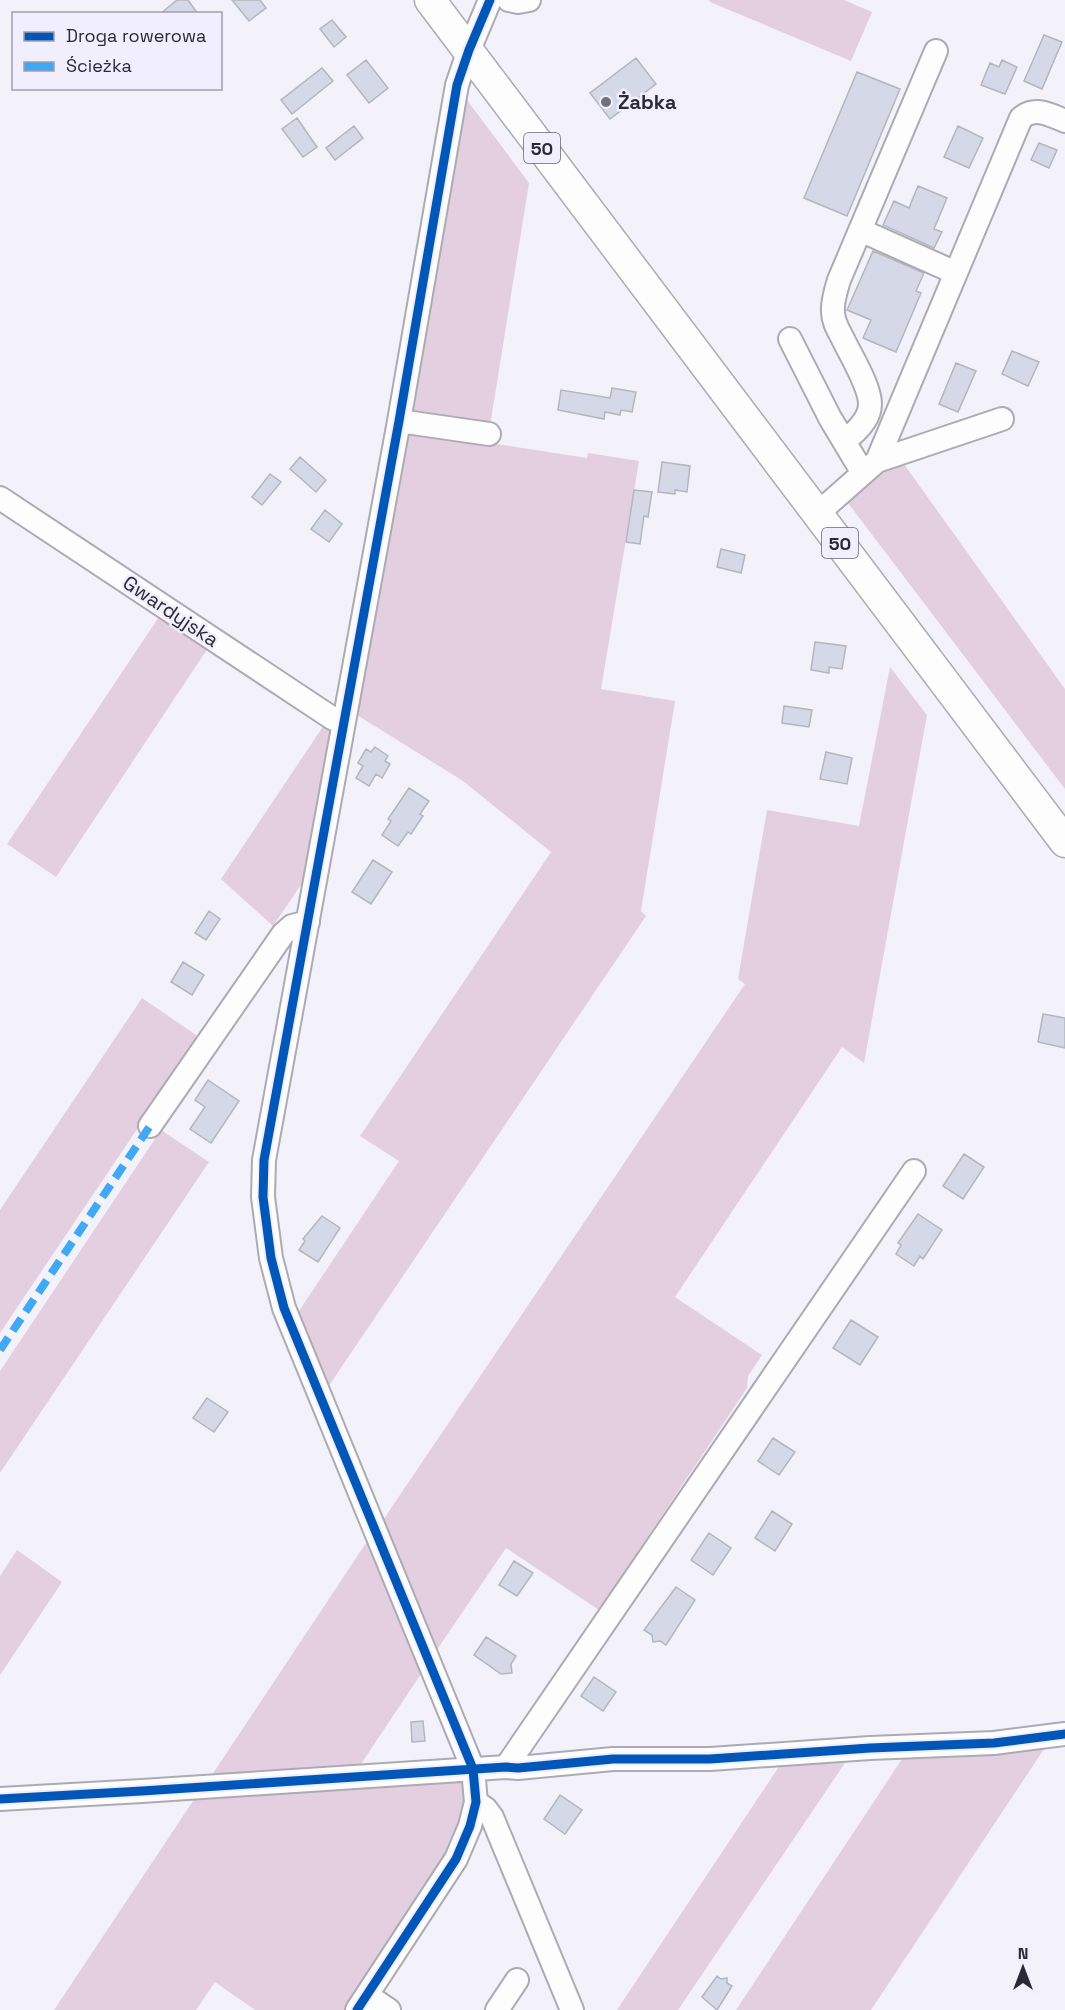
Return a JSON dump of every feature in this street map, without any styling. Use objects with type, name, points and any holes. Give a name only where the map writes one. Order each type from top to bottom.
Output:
[{"type":"main road","name":"50","points":[[430,0],[1065,842]]},
{"type":"street","points":[[388,2010],[362,2002],[456,1859],[470,1827],[477,1802],[473,1769],[284,1308],[271,1258],[263,1197],[264,1160],[399,421],[457,85],[490,0]]},
{"type":"street","points":[[509,0],[518,2],[529,0]]},
{"type":"street","points":[[844,441],[861,425],[870,405],[868,391],[836,325],[833,313],[839,280],[936,51]]},
{"type":"street","points":[[870,467],[956,273],[1021,118],[1034,111],[1065,121]]},
{"type":"street","points":[[860,230],[956,273]]},
{"type":"street","points":[[790,339],[844,441],[870,467]]},
{"type":"street","points":[[818,513],[870,467],[1002,419]]},
{"type":"street","points":[[399,421],[489,434]]},
{"type":"street","name":"Gwardyjska","points":[[0,498],[343,723]]},
{"type":"street","points":[[150,1126],[283,934],[292,926],[308,922]]},
{"type":"street","points":[[506,1767],[914,1171]]},
{"type":"street","points":[[0,1799],[518,1768],[613,1759],[710,1759],[870,1748],[994,1743],[1065,1734]]},
{"type":"street","points":[[477,1802],[492,1817],[572,2010]]},
{"type":"street","points":[[497,2010],[517,1980]]},
{"type":"shaded area","points":[[709,0],[844,0],[872,12],[851,61]]},
{"type":"shaded area","points":[[467,100],[529,183],[490,426],[409,414]]},
{"type":"shaded area","points":[[407,430],[587,458],[588,453],[639,461],[601,689],[675,701],[641,911],[646,916],[324,1393],[300,1330],[304,1324],[299,1311],[399,1161],[360,1136],[551,852],[463,781],[357,715],[389,545]]},
{"type":"shaded area","points":[[901,460],[1065,689],[1065,789],[848,503],[885,468]]},
{"type":"shaded area","points":[[163,611],[212,642],[56,877],[7,844]]},
{"type":"shaded area","points":[[890,667],[927,715],[864,1063],[842,1047],[675,1297],[762,1355],[748,1376],[747,1388],[599,1610],[506,1548],[432,1657],[379,1526],[745,984],[738,979],[767,810],[859,826]]},
{"type":"shaded area","points":[[326,722],[336,731],[311,870],[273,926],[221,879]]},
{"type":"shaded area","points":[[142,998],[199,1037],[0,1333],[0,1210]]},
{"type":"shaded area","points":[[161,1130],[209,1162],[0,1473],[0,1371]]},
{"type":"shaded area","points":[[370,1537],[425,1668],[359,1767],[208,1781]]},
{"type":"shaded area","points":[[17,1550],[62,1582],[0,1675],[0,1576]]},
{"type":"shaded area","points":[[1046,1746],[871,2010],[736,2010],[908,1750]]},
{"type":"shaded area","points":[[845,1763],[678,2010],[617,2010],[780,1765]]},
{"type":"shaded area","points":[[434,1777],[466,1784],[469,1807],[460,1836],[345,2010],[255,2010],[215,1982],[196,2010],[54,2010],[197,1795]]},
{"type":"building","points":[[177,0],[188,0],[197,12],[162,12]]},
{"type":"building","points":[[232,0],[260,0],[266,8],[249,21]]},
{"type":"building","points":[[332,20],[346,37],[334,47],[320,29]]},
{"type":"building","points":[[1044,35],[1062,42],[1042,89],[1024,81]]},
{"type":"building","points":[[636,58],[656,84],[610,119],[590,93]]},
{"type":"building","points":[[366,60],[388,88],[369,103],[347,75]]},
{"type":"building","points":[[1002,60],[1017,67],[1005,94],[981,85],[990,63],[999,67]]},
{"type":"building","points":[[322,68],[333,81],[292,114],[281,100]]},
{"type":"building","points":[[857,72],[900,89],[847,216],[804,198]]},
{"type":"building","points":[[297,118],[317,147],[303,157],[282,129]]},
{"type":"building","points":[[354,126],[363,138],[335,160],[326,148]]},
{"type":"building","points":[[958,126],[983,138],[969,168],[944,157]]},
{"type":"building","points":[[1039,143],[1057,150],[1049,168],[1031,160]]},
{"type":"building","points":[[918,186],[947,198],[934,229],[942,232],[934,248],[883,225],[894,201],[909,208]]},
{"type":"building","points":[[873,251],[924,273],[916,291],[921,293],[896,352],[863,338],[871,320],[847,310]]},
{"type":"building","points":[[1012,351],[1039,362],[1028,386],[1002,374]]},
{"type":"building","points":[[956,363],[976,371],[958,412],[939,404]]},
{"type":"building","points":[[612,388],[636,392],[632,412],[621,410],[620,415],[605,412],[604,419],[558,410],[561,390],[610,398]]},
{"type":"building","points":[[300,457],[326,480],[316,492],[290,469]]},
{"type":"building","points":[[662,462],[690,466],[687,492],[675,490],[675,494],[658,492]]},
{"type":"building","points":[[270,474],[281,482],[262,505],[252,497]]},
{"type":"building","points":[[634,490],[652,492],[648,517],[644,516],[640,544],[626,542]]},
{"type":"building","points":[[325,510],[342,524],[329,542],[311,529]]},
{"type":"building","points":[[721,549],[745,555],[741,573],[717,567]]},
{"type":"building","points":[[815,642],[846,646],[842,669],[829,667],[829,673],[811,670]]},
{"type":"building","points":[[784,706],[812,710],[809,727],[782,723]]},
{"type":"building","points":[[375,747],[388,756],[385,761],[390,764],[382,778],[376,774],[369,786],[356,778],[363,766],[358,763],[366,749],[371,752]]},
{"type":"building","points":[[826,752],[852,758],[847,784],[820,779]]},
{"type":"building","points":[[409,788],[429,801],[420,814],[423,816],[411,834],[408,832],[398,846],[382,835],[391,821],[388,819]]},
{"type":"building","points":[[373,860],[392,872],[371,904],[352,892]]},
{"type":"building","points":[[209,911],[220,919],[206,940],[195,933]]},
{"type":"building","points":[[183,962],[204,975],[192,995],[171,982]]},
{"type":"building","points":[[1043,1014],[1065,1018],[1065,1048],[1038,1042]]},
{"type":"building","points":[[208,1080],[239,1101],[211,1143],[190,1129],[205,1107],[195,1100]]},
{"type":"building","points":[[964,1154],[984,1167],[963,1199],[943,1186]]},
{"type":"building","points":[[918,1214],[942,1230],[923,1259],[920,1256],[914,1266],[896,1254],[901,1245],[898,1243]]},
{"type":"building","points":[[322,1216],[340,1228],[318,1262],[299,1250],[305,1241],[303,1239]]},
{"type":"building","points":[[851,1320],[878,1337],[860,1365],[833,1348]]},
{"type":"building","points":[[207,1398],[228,1412],[214,1432],[193,1418]]},
{"type":"building","points":[[773,1438],[795,1452],[779,1475],[758,1461]]},
{"type":"building","points":[[772,1511],[792,1524],[775,1551],[755,1538]]},
{"type":"building","points":[[709,1533],[731,1548],[713,1575],[691,1560]]},
{"type":"building","points":[[514,1561],[533,1573],[517,1596],[499,1585]]},
{"type":"building","points":[[676,1587],[695,1600],[666,1645],[660,1641],[653,1642],[652,1635],[644,1630]]},
{"type":"building","points":[[486,1637],[516,1656],[511,1664],[512,1673],[501,1674],[474,1655]]},
{"type":"building","points":[[594,1677],[616,1692],[603,1711],[581,1696]]},
{"type":"building","points":[[423,1721],[425,1741],[412,1742],[411,1722]]},
{"type":"building","points":[[560,1795],[582,1810],[565,1834],[544,1819]]},
{"type":"building","points":[[717,1976],[721,1979],[727,1978],[727,1983],[732,1986],[717,2010],[702,1997]]},
{"type":"marked path","points":[[0,1350],[150,1126]]},
{"type":"cycle path","points":[[357,2010],[456,1859],[470,1826],[476,1802],[473,1769],[284,1308],[271,1258],[263,1197],[264,1160],[399,421],[457,85],[490,0]]},
{"type":"cycle path","points":[[0,1799],[518,1768],[613,1759],[710,1759],[870,1748],[994,1743],[1065,1734]]},
{"type":"place","name":"Żabka","points":[[606,102]]}]
